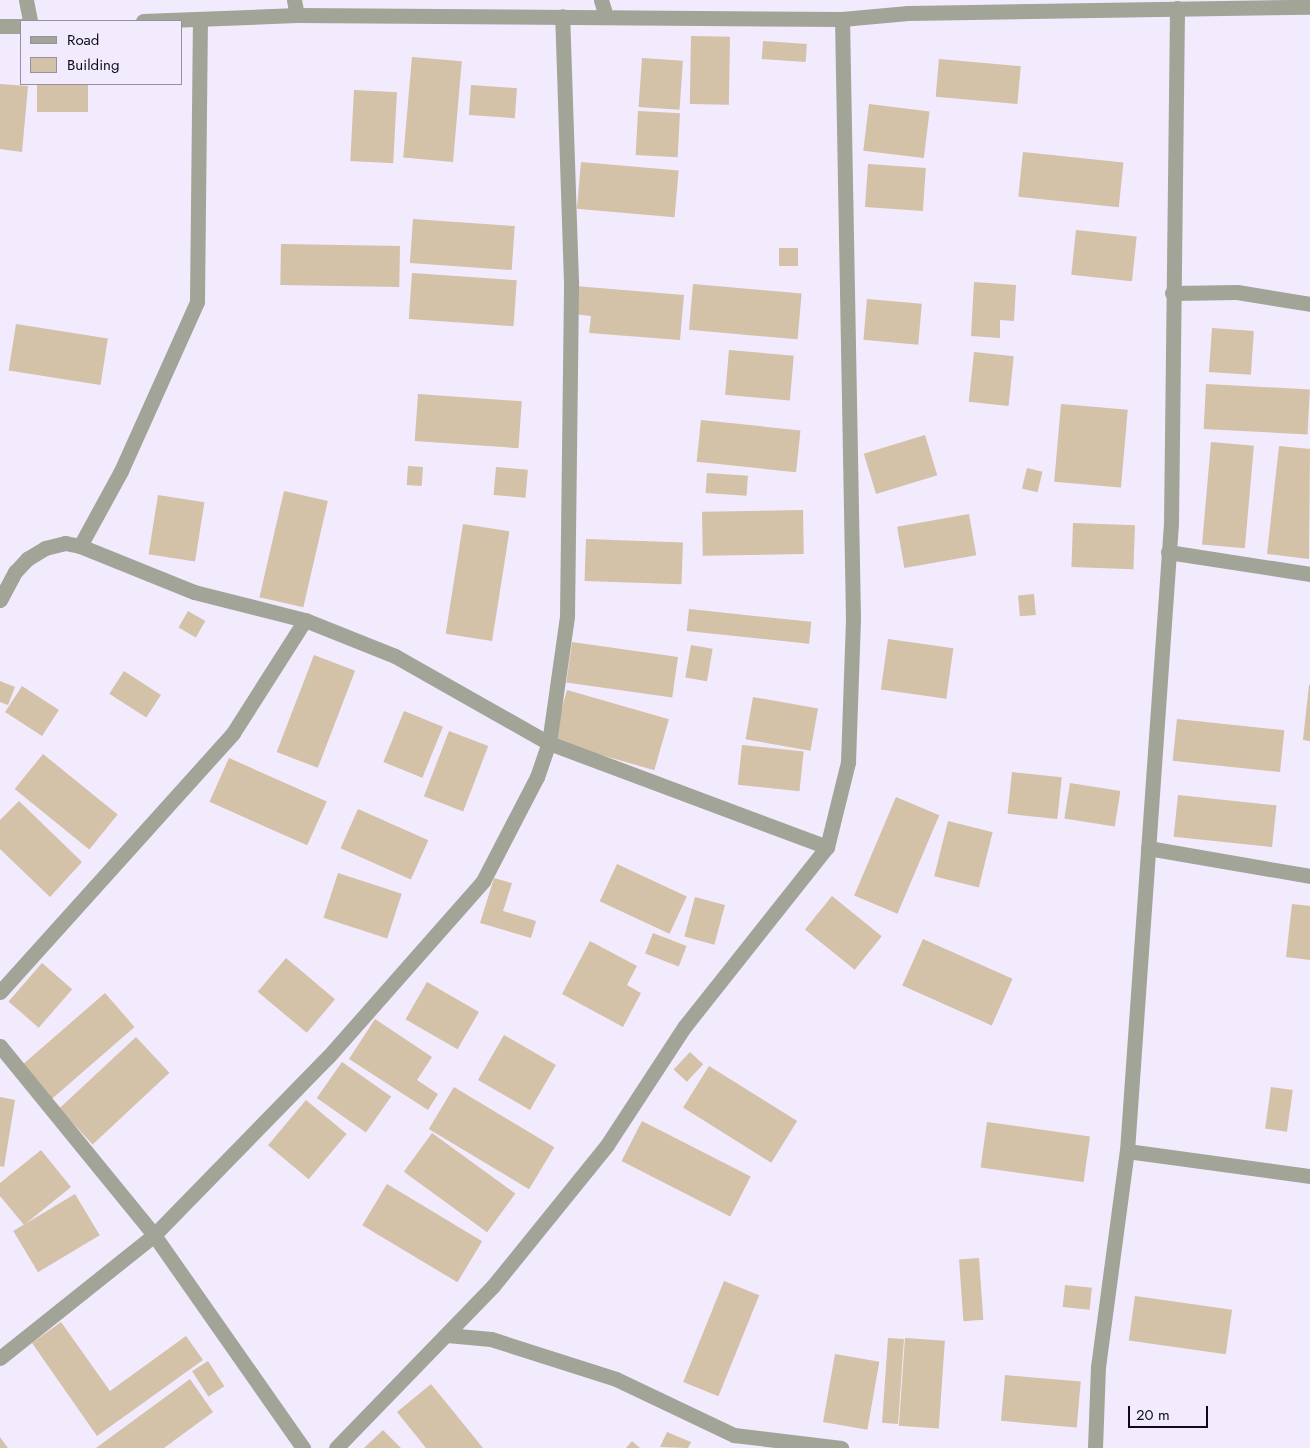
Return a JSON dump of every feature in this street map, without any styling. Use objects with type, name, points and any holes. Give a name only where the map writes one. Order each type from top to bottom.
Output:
[{"type":"street","points":[[26,0],[30,20]]},
{"type":"street","points":[[294,0],[297,15]]},
{"type":"street","points":[[601,0],[606,16]]},
{"type":"street","points":[[172,20],[297,15],[842,19],[908,6],[1310,7]]},
{"type":"street","points":[[1095,1448],[1098,1367],[1127,1151],[1168,552],[1177,8]]},
{"type":"street","points":[[0,1358],[154,1235],[328,1057],[483,881],[537,777],[550,743],[567,616],[570,516],[571,282],[562,16]]},
{"type":"street","points":[[80,546],[121,471],[197,302],[200,19]]},
{"type":"street","points":[[336,1448],[493,1286],[607,1145],[685,1026],[827,848],[848,762],[853,618],[842,19]]},
{"type":"street","points":[[0,26],[20,26]]},
{"type":"street","points":[[1172,293],[1237,292],[1310,304]]},
{"type":"street","points":[[0,600],[15,572],[27,559],[45,548],[65,543],[80,546],[194,592],[305,620],[395,656],[550,743],[827,848]]},
{"type":"street","points":[[1168,552],[1310,574]]},
{"type":"street","points":[[0,992],[233,733],[305,620]]},
{"type":"street","points":[[1148,848],[1310,876]]},
{"type":"street","points":[[0,1046],[154,1235],[303,1448]]},
{"type":"street","points":[[1127,1151],[1310,1176]]},
{"type":"street","points":[[447,1335],[491,1339],[616,1379],[734,1435],[841,1448]]},
{"type":"building","points":[[691,36],[730,37],[729,105],[690,104]]},
{"type":"building","points":[[763,41],[807,44],[806,62],[762,59]]},
{"type":"building","points":[[412,57],[462,61],[453,162],[403,158]]},
{"type":"building","points":[[642,58],[683,61],[679,110],[639,107]]},
{"type":"building","points":[[939,59],[1021,66],[1017,104],[936,97]]},
{"type":"building","points":[[0,84],[28,86],[22,152],[0,149]]},
{"type":"building","points":[[37,85],[88,85],[88,112],[37,112]]},
{"type":"building","points":[[471,85],[517,88],[515,118],[469,115]]},
{"type":"building","points":[[354,90],[397,92],[393,163],[350,161]]},
{"type":"building","points":[[869,104],[930,111],[924,158],[863,151]]},
{"type":"building","points":[[638,111],[680,113],[678,157],[636,155]]},
{"type":"building","points":[[1023,152],[1123,163],[1119,207],[1018,197]]},
{"type":"building","points":[[581,162],[679,171],[675,217],[577,209]]},
{"type":"building","points":[[868,164],[926,168],[923,211],[865,207]]},
{"type":"building","points":[[413,219],[515,226],[512,270],[410,263]]},
{"type":"building","points":[[1076,230],[1137,236],[1132,281],[1071,275]]},
{"type":"building","points":[[281,244],[400,246],[399,287],[280,285]]},
{"type":"building","points":[[779,248],[798,248],[798,266],[779,266]]},
{"type":"building","points":[[412,273],[517,280],[514,326],[409,319]]},
{"type":"building","points":[[974,282],[1016,285],[1014,321],[1000,320],[1000,338],[971,336]]},
{"type":"building","points":[[693,284],[802,293],[798,339],[689,330]]},
{"type":"building","points":[[575,286],[684,295],[680,340],[589,333],[591,316],[573,314]]},
{"type":"building","points":[[867,299],[922,304],[918,345],[863,340]]},
{"type":"building","points":[[16,324],[108,339],[101,385],[9,370]]},
{"type":"building","points":[[1212,328],[1254,331],[1251,375],[1209,372]]},
{"type":"building","points":[[729,350],[794,356],[790,400],[725,395]]},
{"type":"building","points":[[974,352],[1014,356],[1009,406],[969,402]]},
{"type":"building","points":[[1206,384],[1310,389],[1308,434],[1204,429]]},
{"type":"building","points":[[418,394],[522,401],[518,448],[415,441]]},
{"type":"building","points":[[1061,404],[1128,410],[1121,488],[1054,482]]},
{"type":"building","points":[[701,420],[800,430],[796,472],[697,462]]},
{"type":"building","points":[[925,435],[937,475],[876,494],[864,454]]},
{"type":"building","points":[[1211,442],[1254,446],[1245,548],[1202,545]]},
{"type":"building","points":[[1279,446],[1310,449],[1309,559],[1267,554]]},
{"type":"building","points":[[408,466],[423,467],[422,486],[407,485]]},
{"type":"building","points":[[496,467],[528,470],[525,498],[494,495]]},
{"type":"building","points":[[1027,468],[1043,472],[1037,492],[1022,488]]},
{"type":"building","points":[[707,473],[748,476],[747,496],[706,493]]},
{"type":"building","points":[[284,491],[328,501],[303,607],[259,597]]},
{"type":"building","points":[[158,495],[204,502],[195,562],[149,554]]},
{"type":"building","points":[[803,510],[804,554],[703,556],[702,512]]},
{"type":"building","points":[[969,514],[976,555],[904,568],[897,527]]},
{"type":"building","points":[[1073,523],[1135,525],[1133,569],[1071,567]]},
{"type":"building","points":[[463,524],[509,531],[492,641],[446,634]]},
{"type":"building","points":[[586,539],[683,542],[681,584],[585,581]]},
{"type":"building","points":[[1034,594],[1036,615],[1020,616],[1018,595]]},
{"type":"building","points":[[689,609],[811,622],[809,644],[687,631]]},
{"type":"building","points":[[188,611],[205,621],[196,637],[178,627]]},
{"type":"building","points":[[888,639],[953,648],[946,699],[881,690]]},
{"type":"building","points":[[572,642],[678,657],[672,697],[566,683]]},
{"type":"building","points":[[691,645],[713,649],[707,681],[685,677]]},
{"type":"building","points":[[314,655],[355,671],[318,768],[277,752]]},
{"type":"building","points":[[124,671],[161,695],[146,718],[109,694]]},
{"type":"building","points":[[0,681],[15,687],[8,705],[0,702]]},
{"type":"building","points":[[1310,685],[1310,741],[1303,740]]},
{"type":"building","points":[[22,686],[59,710],[42,736],[5,712]]},
{"type":"building","points":[[567,690],[669,719],[654,770],[552,741]]},
{"type":"building","points":[[753,697],[818,708],[811,751],[746,739]]},
{"type":"building","points":[[404,711],[443,727],[422,778],[383,762]]},
{"type":"building","points":[[1177,719],[1284,730],[1280,772],[1173,761]]},
{"type":"building","points":[[449,731],[488,746],[463,811],[424,796]]},
{"type":"building","points":[[742,745],[804,751],[799,791],[738,785]]},
{"type":"building","points":[[43,754],[118,814],[89,849],[15,789]]},
{"type":"building","points":[[229,758],[327,802],[307,845],[209,802]]},
{"type":"building","points":[[1012,772],[1062,777],[1057,819],[1008,814]]},
{"type":"building","points":[[1070,783],[1120,791],[1115,827],[1064,819]]},
{"type":"building","points":[[1178,795],[1276,805],[1272,847],[1174,837]]},
{"type":"building","points":[[896,797],[939,815],[897,914],[854,895]]},
{"type":"building","points":[[19,801],[82,862],[50,897],[0,849],[0,820]]},
{"type":"building","points":[[358,809],[428,840],[411,880],[341,848]]},
{"type":"building","points":[[948,821],[993,832],[979,887],[934,876]]},
{"type":"building","points":[[617,864],[687,897],[669,934],[600,901]]},
{"type":"building","points":[[338,873],[402,894],[387,938],[323,918]]},
{"type":"building","points":[[494,878],[512,883],[503,911],[536,921],[531,938],[480,923]]},
{"type":"building","points":[[832,896],[882,936],[855,970],[805,929]]},
{"type":"building","points":[[695,897],[725,905],[714,945],[684,937]]},
{"type":"building","points":[[1292,904],[1310,906],[1310,960],[1286,957]]},
{"type":"building","points":[[653,933],[687,946],[679,966],[645,954]]},
{"type":"building","points":[[923,939],[1013,979],[992,1025],[902,986]]},
{"type":"building","points":[[590,941],[637,966],[627,985],[641,993],[623,1027],[562,994]]},
{"type":"building","points":[[286,958],[335,999],[307,1033],[258,992]]},
{"type":"building","points":[[42,963],[72,989],[39,1028],[9,1001]]},
{"type":"building","points":[[427,982],[479,1012],[457,1049],[406,1019]]},
{"type":"building","points":[[105,993],[135,1027],[50,1100],[20,1066]]},
{"type":"building","points":[[375,1019],[432,1057],[417,1080],[438,1094],[428,1110],[349,1059]]},
{"type":"building","points":[[504,1035],[556,1065],[530,1110],[478,1080]]},
{"type":"building","points":[[136,1037],[169,1073],[93,1144],[59,1109]]},
{"type":"building","points":[[690,1052],[703,1064],[687,1082],[674,1070]]},
{"type":"building","points":[[342,1062],[391,1096],[366,1132],[317,1098]]},
{"type":"building","points":[[709,1066],[797,1121],[771,1163],[683,1108]]},
{"type":"building","points":[[454,1087],[554,1147],[529,1189],[429,1129]]},
{"type":"building","points":[[1271,1087],[1293,1090],[1287,1132],[1265,1129]]},
{"type":"building","points":[[0,1097],[15,1100],[4,1167],[0,1166]]},
{"type":"building","points":[[306,1100],[347,1134],[309,1179],[268,1145]]},
{"type":"building","points":[[642,1121],[751,1176],[730,1216],[622,1161]]},
{"type":"building","points":[[987,1122],[1090,1136],[1084,1182],[981,1168]]},
{"type":"building","points":[[432,1133],[515,1194],[487,1232],[404,1172]]},
{"type":"building","points":[[41,1150],[71,1187],[24,1225],[0,1196],[0,1183]]},
{"type":"building","points":[[387,1184],[482,1241],[457,1282],[362,1225]]},
{"type":"building","points":[[75,1194],[100,1235],[38,1272],[13,1231]]},
{"type":"building","points":[[979,1258],[983,1320],[963,1321],[959,1259]]},
{"type":"building","points":[[724,1281],[759,1295],[718,1396],[683,1382]]},
{"type":"building","points":[[1065,1285],[1092,1288],[1090,1310],[1063,1307]]},
{"type":"building","points":[[1135,1296],[1232,1310],[1226,1354],[1129,1341]]},
{"type":"building","points":[[61,1322],[110,1391],[186,1336],[203,1360],[97,1436],[32,1343]]},
{"type":"building","points":[[888,1338],[904,1339],[898,1424],[882,1423]]},
{"type":"building","points":[[905,1338],[945,1341],[939,1429],[899,1426]]},
{"type":"building","points":[[835,1354],[879,1362],[867,1430],[823,1422]]},
{"type":"building","points":[[208,1361],[224,1386],[208,1397],[192,1371]]},
{"type":"building","points":[[1005,1375],[1081,1382],[1077,1427],[1001,1421]]},
{"type":"building","points":[[190,1379],[213,1412],[164,1448],[96,1448]]},
{"type":"building","points":[[431,1384],[483,1448],[426,1448],[397,1412]]},
{"type":"building","points":[[383,1430],[401,1448],[364,1448]]},
{"type":"building","points":[[667,1432],[691,1442],[688,1448],[660,1447]]},
{"type":"building","points":[[0,1437],[8,1448],[0,1448]]},
{"type":"building","points":[[632,1441],[640,1448],[626,1448]]}]
